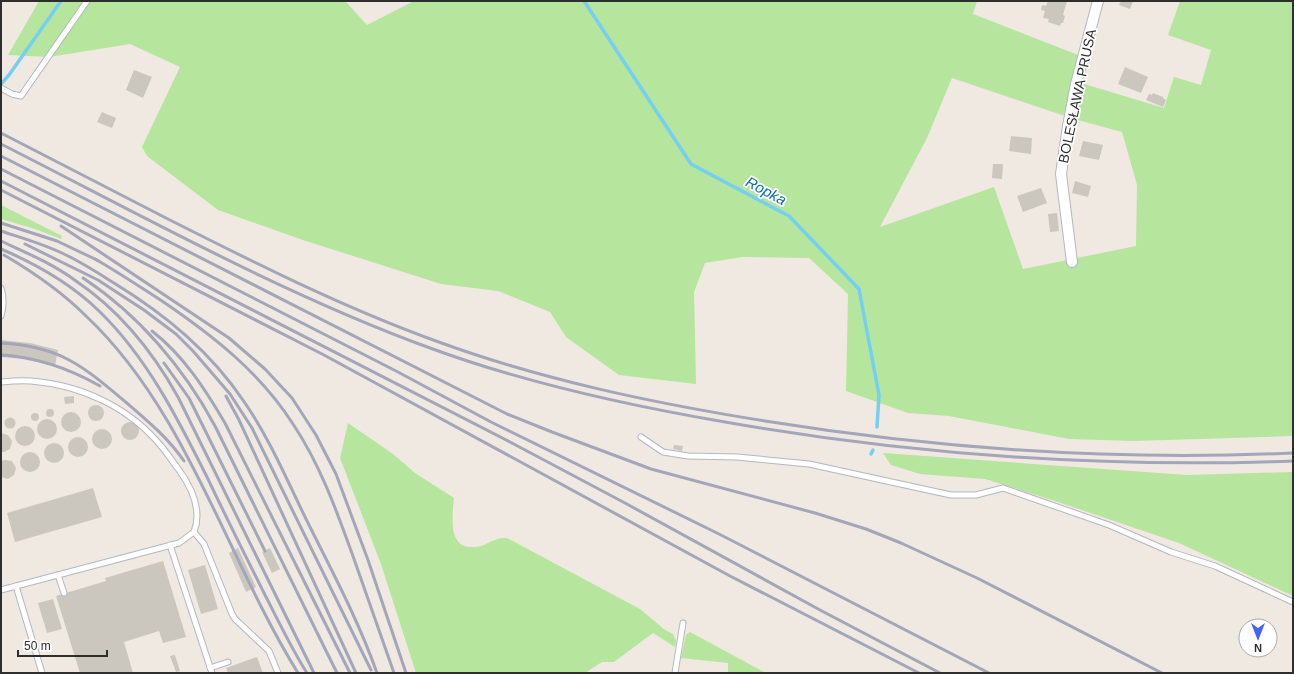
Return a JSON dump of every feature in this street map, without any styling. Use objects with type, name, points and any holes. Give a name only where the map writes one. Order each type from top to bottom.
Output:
[{"type":"street","name":"BOLESŁAWA PRUSA","points":[[1072,262],[1061,174],[1076,84],[1098,1]]},
{"type":"lane","points":[[1,88],[12,94],[21,96],[87,1]]},
{"type":"lane","points":[[1,288],[4,300],[1,316]]},
{"type":"lane","points":[[1,382],[31,381],[63,387],[86,392],[113,405],[137,422],[161,445],[186,480],[196,506],[198,518],[194,532],[179,543],[1,590]]},
{"type":"lane","points":[[641,437],[663,452],[688,456],[737,457],[810,464],[951,495],[976,495],[1003,488],[1109,524],[1171,552],[1215,566],[1293,602]]},
{"type":"lane","points":[[194,532],[204,544],[232,614],[235,619],[269,651],[278,673]]},
{"type":"lane","points":[[170,545],[211,671],[228,662]]},
{"type":"lane","points":[[58,575],[64,593]]},
{"type":"lane","points":[[16,586],[42,673]]},
{"type":"lane","points":[[675,673],[682,623]]},
{"type":"green space","points":[[39,1],[345,1],[367,25],[414,1],[977,1],[973,14],[1078,55],[1071,81],[1065,116],[952,78],[927,138],[880,227],[994,187],[1023,269],[1136,246],[1137,185],[1122,132],[1074,119],[1081,83],[1164,108],[1174,77],[1201,85],[1211,50],[1168,35],[1180,1],[1293,1],[1293,436],[1134,441],[1069,439],[949,416],[908,413],[846,391],[848,294],[809,258],[742,257],[705,263],[694,292],[696,384],[619,375],[566,337],[550,312],[498,291],[441,284],[303,240],[218,210],[147,156],[142,147],[180,67],[130,44],[49,57],[8,55]]},
{"type":"green space","points":[[1,205],[62,236],[61,239],[35,229],[1,219]]},
{"type":"green space","points":[[348,423],[393,454],[415,473],[454,498],[454,533],[457,540],[462,545],[470,547],[481,546],[491,541],[507,538],[640,609],[665,630],[673,634],[676,641],[675,647],[653,633],[614,662],[602,662],[585,673],[416,673],[381,564],[340,458]]},
{"type":"green space","points":[[883,453],[1187,475],[1293,472],[1293,596],[1179,543],[985,479],[920,474],[891,465]]},
{"type":"green space","points":[[690,632],[766,673],[728,673],[728,663],[681,658],[686,635]]},
{"type":"building","points":[[1048,1],[1067,1],[1063,15],[1065,16],[1063,23],[1061,23],[1060,26],[1048,22],[1049,19],[1043,18],[1045,11],[1041,10],[1042,5],[1046,6]]},
{"type":"building","points":[[1121,1],[1133,1],[1130,9],[1119,5]]},
{"type":"building","points":[[1125,67],[1148,77],[1141,93],[1118,84]]},
{"type":"building","points":[[134,70],[152,77],[143,98],[126,90]]},
{"type":"building","points":[[1153,93],[1163,97],[1166,100],[1163,107],[1146,100],[1149,94],[1152,95]]},
{"type":"building","points":[[102,112],[116,118],[112,128],[97,122]]},
{"type":"building","points":[[1011,136],[1032,138],[1031,154],[1009,151]]},
{"type":"building","points":[[1083,141],[1103,145],[1099,160],[1079,156]]},
{"type":"building","points":[[993,164],[1003,164],[1002,179],[992,178]]},
{"type":"building","points":[[1075,181],[1091,186],[1088,197],[1072,193]]},
{"type":"building","points":[[1041,188],[1047,203],[1023,212],[1017,196]]},
{"type":"building","points":[[1057,213],[1059,231],[1050,232],[1048,214]]},
{"type":"building","points":[[1,340],[30,343],[58,350],[55,366],[25,359],[1,357]]},
{"type":"building","points":[[74,396],[74,403],[65,404],[64,397]]},
{"type":"building","points":[[93,405],[99,405],[104,410],[102,419],[99,421],[93,421],[88,416],[88,410]]},
{"type":"building","points":[[48,409],[52,409],[54,413],[52,417],[48,417],[46,415],[46,411]]},
{"type":"building","points":[[71,412],[78,415],[81,422],[78,429],[71,432],[64,429],[61,422],[64,415]]},
{"type":"building","points":[[33,413],[37,413],[39,417],[37,421],[33,421],[31,419],[31,415]]},
{"type":"building","points":[[8,418],[12,418],[14,419],[14,427],[8,428],[5,425],[5,421]]},
{"type":"building","points":[[47,419],[54,422],[57,429],[54,436],[47,439],[40,436],[37,429],[40,422]]},
{"type":"building","points":[[126,422],[134,422],[139,427],[137,438],[134,440],[126,440],[121,435],[121,427]]},
{"type":"building","points":[[25,426],[32,429],[35,436],[32,443],[25,446],[18,443],[15,436],[18,429]]},
{"type":"building","points":[[102,429],[109,432],[112,439],[109,446],[102,449],[95,446],[92,439],[95,432]]},
{"type":"building","points":[[1,433],[8,435],[12,441],[10,449],[4,452],[1,452]]},
{"type":"building","points":[[78,437],[85,440],[88,447],[85,454],[78,457],[71,454],[68,447],[71,440]]},
{"type":"building","points":[[54,443],[61,446],[64,453],[61,460],[54,463],[47,460],[44,453],[47,446]]},
{"type":"building","points":[[674,445],[683,446],[682,451],[673,449]]},
{"type":"building","points":[[30,452],[37,455],[40,462],[37,469],[30,472],[23,469],[20,462],[23,455]]},
{"type":"building","points":[[1,461],[12,461],[16,468],[14,475],[8,479],[1,477]]},
{"type":"building","points":[[93,488],[102,517],[15,542],[7,513]]},
{"type":"building","points":[[238,548],[256,587],[246,592],[229,553]]},
{"type":"building","points":[[270,548],[280,569],[272,573],[262,552]]},
{"type":"building","points":[[163,561],[186,637],[163,643],[159,631],[124,642],[133,673],[80,673],[56,596],[106,581],[105,578]]},
{"type":"building","points":[[205,565],[218,609],[201,614],[188,570]]},
{"type":"building","points":[[53,599],[62,629],[47,633],[38,603]]},
{"type":"building","points":[[175,655],[180,671],[176,672],[170,656]]},
{"type":"building","points":[[257,657],[263,673],[228,673],[226,668]]},
{"type":"waterway","points":[[1,84],[9,75],[61,1]]},
{"type":"waterway","name":"Ropka","points":[[584,1],[691,164],[789,216],[859,289],[879,395],[877,427]]},
{"type":"waterway","name":"Ropka","points":[[871,454],[873,450]]},
{"type":"railway","points":[[1,133],[197,234],[332,299],[436,341],[476,355],[557,379],[640,398],[765,421],[830,431],[962,446],[1094,454],[1227,455],[1293,453]]},
{"type":"railway","points":[[1,144],[212,252],[375,327],[466,361],[576,392],[725,422],[866,443],[937,451],[1079,460],[1150,462],[1222,463],[1293,461]]},
{"type":"railway","points":[[1,156],[507,414],[651,469],[815,513],[866,529],[901,543],[977,578],[1162,673]]},
{"type":"railway","points":[[1,169],[398,372],[491,422],[719,534],[989,673]]},
{"type":"railway","points":[[1,181],[510,442],[820,610],[940,673]]},
{"type":"railway","points":[[1,190],[324,355],[730,576],[919,673]]},
{"type":"railway","points":[[1,223],[57,241],[99,261]]},
{"type":"railway","points":[[61,226],[229,338],[265,369],[292,398],[316,435],[336,474],[368,560],[406,673]]},
{"type":"railway","points":[[1,231],[56,250],[114,283],[152,308],[186,336],[218,367],[245,403],[263,432],[346,599],[377,673]]},
{"type":"railway","points":[[1,241],[58,269],[92,292],[134,333],[158,364],[178,397],[314,673]]},
{"type":"railway","points":[[25,244],[98,280],[144,310],[176,334],[193,351],[230,394],[252,428],[371,670]]},
{"type":"railway","points":[[1,249],[40,268],[76,291],[116,328],[132,348],[160,390],[185,434],[280,624],[307,673]]},
{"type":"railway","points":[[4,255],[26,268],[77,307],[121,354],[152,396],[203,487],[272,628],[298,673]]},
{"type":"railway","points":[[95,259],[162,301],[217,341],[250,371],[280,405],[303,440],[328,490],[348,541],[394,673]]},
{"type":"railway","points":[[83,278],[103,292],[141,325],[174,363],[203,404],[337,673]]},
{"type":"railway","points":[[152,331],[184,362],[202,386],[225,423],[350,673]]},
{"type":"railway","points":[[1,343],[22,345],[56,354],[84,369],[151,424],[184,461]]},
{"type":"railway","points":[[1,355],[40,361],[65,369],[100,386]]},
{"type":"railway","points":[[164,363],[189,398],[265,551]]},
{"type":"railway","points":[[226,396],[239,420],[356,673]]}]
